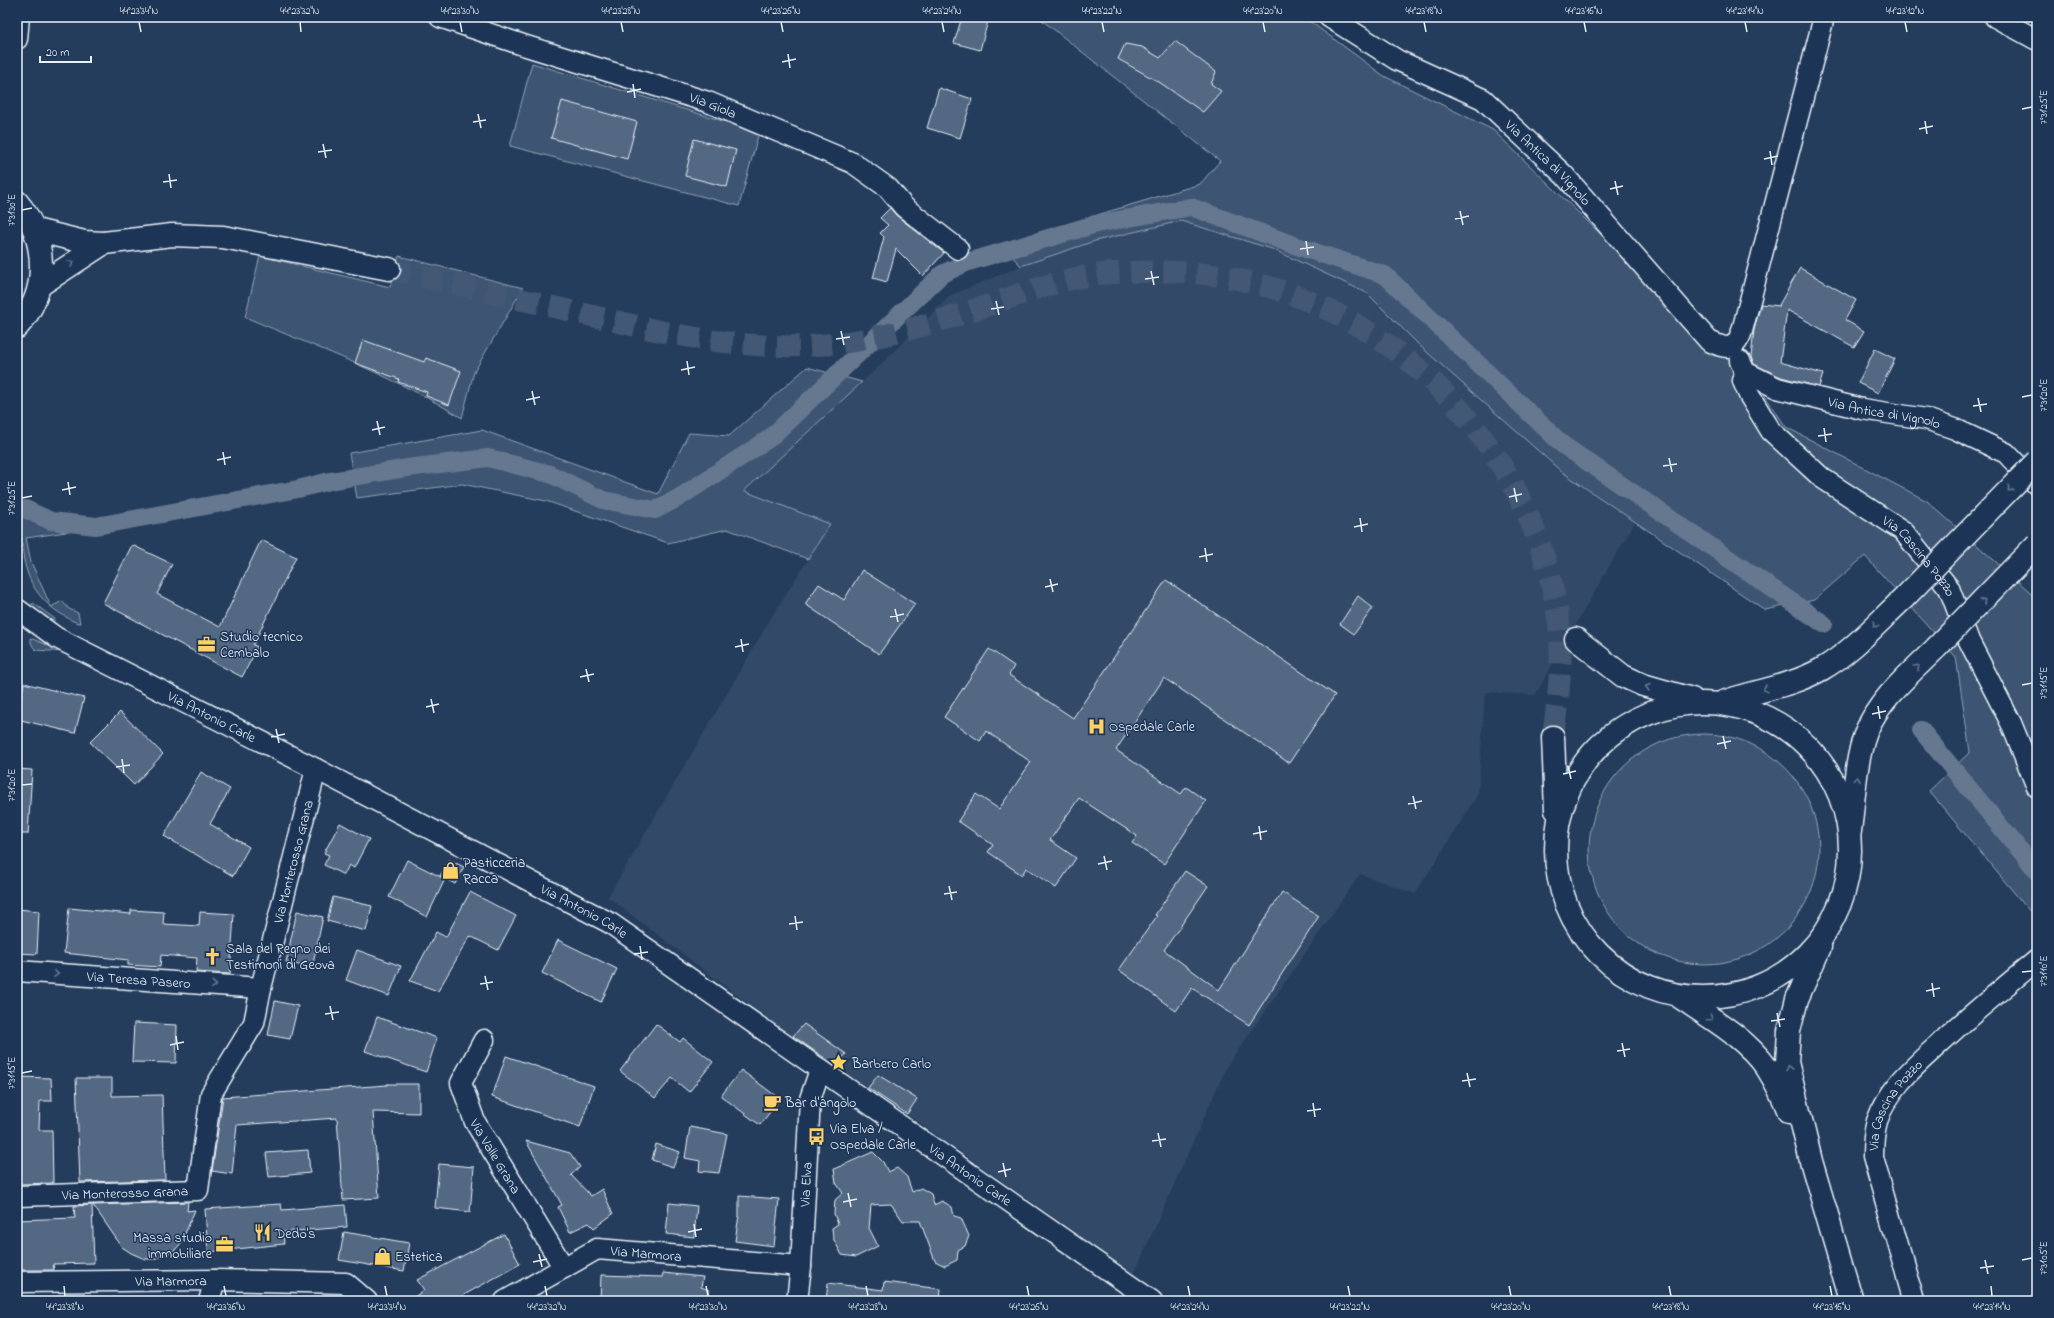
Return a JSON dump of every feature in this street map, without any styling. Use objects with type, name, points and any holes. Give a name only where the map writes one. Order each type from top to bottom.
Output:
[{"type":"main road","points":[[17,202],[35,230],[42,257],[40,285],[34,303],[24,321],[17,327]]},
{"type":"main road","points":[[35,230],[84,242],[104,243],[172,235],[223,237],[389,269]]},
{"type":"main road","points":[[40,285],[104,243]]},
{"type":"main road","points":[[1723,702],[1800,678],[1822,669],[1866,634],[1904,598],[2037,461]]},
{"type":"main road","points":[[1852,1301],[1811,1161],[1787,1062],[1789,1031],[1797,1000],[1829,928],[1847,881],[1850,831],[1860,755],[1866,733],[1876,714],[1887,699],[2037,544]]},
{"type":"main road","points":[[1576,638],[1623,676],[1643,685],[1699,701]]},
{"type":"main road","points":[[1556,828],[1568,788],[1590,753],[1621,725],[1658,708],[1699,701],[1723,702],[1769,717],[1808,745],[1836,785],[1850,831]]},
{"type":"main road","points":[[1554,737],[1556,870],[1568,911],[1591,947],[1612,967],[1636,982],[1663,992],[1678,996],[1722,997],[1764,985],[1800,961],[1829,928]]},
{"type":"main road","points":[[1678,996],[1734,1035],[1766,1067],[1779,1088],[1811,1161]]},
{"type":"street","points":[[17,39],[19,17]]},
{"type":"street","name":"Via Giola","points":[[440,17],[523,45],[708,102],[853,162],[888,188],[904,207],[958,249]]},
{"type":"street","name":"Via Antica di Vignolo","points":[[1329,17],[1397,60],[1483,99],[1564,175],[1709,341],[1722,347],[1733,346]]},
{"type":"street","points":[[1745,372],[1733,346],[1738,342],[1742,331],[1824,17]]},
{"type":"street","points":[[1996,17],[2037,40]]},
{"type":"street","name":"Via Antica di Vignolo","points":[[1745,372],[1777,388],[1862,409],[1926,419],[1955,429],[2006,453],[2037,485]]},
{"type":"street","name":"Via Cascina Pozzo","points":[[1745,372],[1743,381],[1749,395],[1771,431],[1822,478],[1902,531],[1949,588],[1969,641],[2011,723],[2037,787]]},
{"type":"street","name":"Via Antonio Carle","points":[[17,609],[57,638],[610,922],[1152,1301]]},
{"type":"street","name":"Via Antonio Carle","points":[[17,627],[57,638]]},
{"type":"street","name":"Via Monterosso Grana","points":[[18,1196],[198,1190],[211,1094],[254,1023],[261,988],[316,770]]},
{"type":"street","name":"Via Cascina Pozzo","points":[[1914,1301],[1873,1157],[1874,1140],[1878,1121],[1890,1097],[1902,1078],[1962,1022],[2037,960]]},
{"type":"street","name":"Via Teresa Pasero","points":[[17,971],[261,988]]},
{"type":"street","name":"Via Valle Grana","points":[[484,1040],[461,1083],[474,1122],[564,1268]]},
{"type":"street","name":"Via Elva","points":[[797,1301],[801,1266],[810,1098],[820,1070]]},
{"type":"street","name":"Via Marmora","points":[[505,1301],[597,1249],[801,1266]]},
{"type":"street","points":[[208,1301],[215,1280]]},
{"type":"street","name":"Via Marmora","points":[[17,1282],[215,1280],[346,1283],[367,1301]]},
{"type":"shaded area","points":[[1038,17],[1304,17],[1384,76],[1493,130],[1617,250],[1747,369],[1786,427],[1927,501],[2029,591],[2037,602],[2037,920],[1929,791],[1970,752],[1956,657],[1865,556],[1814,600],[1765,610],[1562,472],[1419,345],[1367,293],[1272,249],[1181,221],[1095,241],[1021,266],[1001,244],[1200,184],[1220,161]]},
{"type":"shaded area","points":[[532,63],[759,132],[739,206],[510,146]]},
{"type":"shaded area","name":"Ospedale Carle","points":[[1181,221],[1272,249],[1367,293],[1419,345],[1562,472],[1635,522],[1535,695],[1485,692],[1478,794],[1415,894],[1360,874],[1227,1066],[1134,1274],[907,1114],[792,1037],[608,897],[774,613],[830,525],[744,491],[875,370],[951,295],[1021,266],[1095,241]]},
{"type":"shaded area","points":[[260,256],[390,287],[399,256],[523,288],[474,372],[462,418],[383,376],[245,317]]},
{"type":"shaded area","points":[[807,367],[862,382],[744,491],[830,524],[808,559],[727,529],[668,543],[546,501],[462,484],[357,498],[349,453],[482,430],[658,494],[689,433],[729,436]]},
{"type":"shaded area","points":[[22,514],[48,527],[66,532],[26,538],[31,562],[51,606],[39,594],[31,582],[26,570],[22,543]]},
{"type":"shaded area","points":[[62,601],[69,609],[78,613],[80,623],[70,620],[51,607]]},
{"type":"shaded area","points":[[33,603],[55,619],[53,623],[30,607]]},
{"type":"shaded area","points":[[30,638],[65,652],[36,650],[32,645]]},
{"type":"shaded area","points":[[1704,734],[1726,736],[1748,743],[1777,760],[1793,776],[1805,795],[1814,816],[1817,827],[1819,849],[1817,871],[1810,893],[1793,922],[1777,938],[1758,950],[1737,959],[1726,962],[1704,964],[1682,962],[1660,955],[1631,938],[1615,922],[1603,903],[1594,882],[1591,871],[1589,849],[1591,827],[1598,805],[1615,776],[1631,760],[1650,748],[1671,739],[1682,736]]},
{"type":"building","points":[[962,17],[989,17],[980,50],[954,43]]},
{"type":"building","points":[[1175,41],[1216,72],[1211,84],[1221,91],[1203,112],[1159,82],[1118,59],[1125,44],[1142,47],[1160,58]]},
{"type":"building","points":[[939,88],[972,99],[960,138],[927,128]]},
{"type":"building","points":[[562,101],[637,122],[627,159],[551,138]]},
{"type":"building","points":[[694,139],[736,150],[727,187],[685,176]]},
{"type":"building","points":[[890,208],[897,216],[944,253],[923,276],[896,249],[887,282],[873,278],[884,237],[880,233],[888,225],[880,218]]},
{"type":"building","points":[[1800,268],[1856,300],[1845,320],[1864,331],[1854,347],[1787,310],[1780,362],[1823,374],[1819,387],[1781,377],[1754,364],[1751,357],[1754,330],[1761,304],[1780,306],[1779,305]]},
{"type":"building","points":[[363,340],[424,362],[426,358],[461,371],[449,405],[426,396],[427,392],[398,382],[399,379],[355,363]]},
{"type":"building","points":[[1875,349],[1895,359],[1878,393],[1858,383]]},
{"type":"building","points":[[261,540],[296,557],[253,645],[258,647],[242,677],[103,603],[132,545],[172,564],[157,594],[220,627]]},
{"type":"building","points":[[862,570],[915,604],[879,654],[805,604],[819,584],[844,600]]},
{"type":"building","points":[[1166,580],[1335,695],[1289,763],[1164,678],[1116,750],[1181,794],[1186,787],[1206,801],[1164,864],[1132,843],[1137,836],[1079,798],[1050,840],[1076,858],[1056,888],[1026,868],[1022,875],[988,852],[993,845],[958,821],[976,794],[999,809],[1031,762],[986,731],[980,741],[944,717],[989,649],[1014,666],[1009,675],[1073,718]]},
{"type":"building","points":[[1358,596],[1373,608],[1354,634],[1340,624]]},
{"type":"building","points":[[24,683],[84,698],[75,733],[17,719]]},
{"type":"building","points":[[120,712],[163,754],[134,785],[90,742]]},
{"type":"building","points":[[17,769],[32,770],[28,834],[17,834]]},
{"type":"building","points":[[201,772],[230,789],[210,824],[249,847],[233,876],[164,836]]},
{"type":"building","points":[[340,823],[369,839],[354,868],[349,865],[344,875],[324,865],[329,855],[324,853]]},
{"type":"building","points":[[407,860],[445,879],[427,917],[389,897]]},
{"type":"building","points":[[449,860],[464,867],[455,884],[440,876]]},
{"type":"building","points":[[1185,871],[1208,886],[1164,950],[1219,990],[1282,892],[1319,916],[1249,1025],[1192,988],[1176,1011],[1119,970],[1157,916],[1155,915]]},
{"type":"building","points":[[470,892],[516,916],[498,950],[470,936],[438,991],[410,981],[436,932],[446,937]]},
{"type":"building","points":[[333,897],[372,906],[366,931],[327,921]]},
{"type":"building","points":[[69,908],[131,914],[131,910],[164,912],[163,924],[199,926],[200,912],[234,914],[230,974],[196,972],[197,958],[161,955],[160,967],[128,965],[128,960],[64,953]]},
{"type":"building","points":[[17,909],[39,911],[37,954],[17,953]]},
{"type":"building","points":[[297,911],[323,917],[312,968],[286,962]]},
{"type":"building","points":[[558,940],[617,969],[601,1002],[542,973]]},
{"type":"building","points":[[357,950],[401,966],[389,996],[346,980]]},
{"type":"building","points":[[275,1001],[298,1006],[290,1039],[268,1035]]},
{"type":"building","points":[[377,1017],[437,1038],[426,1072],[365,1051]]},
{"type":"building","points":[[134,1023],[177,1025],[176,1063],[132,1062]]},
{"type":"building","points":[[656,1024],[680,1042],[683,1038],[713,1062],[689,1092],[672,1078],[655,1098],[620,1071]]},
{"type":"building","points":[[804,1024],[846,1054],[836,1066],[793,1036]]},
{"type":"building","points":[[506,1056],[594,1086],[580,1127],[492,1097]]},
{"type":"building","points":[[741,1070],[780,1099],[760,1125],[721,1096]]},
{"type":"building","points":[[878,1075],[917,1099],[907,1114],[868,1088]]},
{"type":"building","points":[[17,1077],[51,1078],[52,1101],[40,1101],[39,1130],[52,1130],[53,1183],[19,1184]]},
{"type":"building","points":[[76,1078],[112,1078],[112,1096],[162,1095],[165,1180],[80,1182]]},
{"type":"building","points":[[387,1084],[419,1084],[419,1113],[373,1112],[379,1198],[343,1200],[337,1118],[237,1125],[232,1174],[212,1171],[223,1097]]},
{"type":"building","points":[[690,1127],[727,1134],[719,1173],[699,1171],[700,1161],[685,1158]]},
{"type":"building","points":[[526,1141],[570,1153],[580,1167],[571,1175],[591,1196],[602,1189],[613,1214],[594,1228],[589,1223],[570,1232],[558,1207],[562,1205]]},
{"type":"building","points":[[656,1144],[680,1152],[673,1167],[652,1160]]},
{"type":"building","points":[[308,1150],[310,1173],[269,1177],[266,1153]]},
{"type":"building","points":[[873,1152],[883,1162],[888,1172],[897,1168],[907,1177],[912,1192],[921,1188],[931,1194],[934,1205],[942,1201],[952,1207],[954,1216],[961,1218],[969,1236],[965,1246],[958,1250],[957,1260],[945,1266],[935,1261],[920,1221],[903,1221],[891,1204],[871,1205],[869,1228],[878,1246],[856,1257],[842,1255],[833,1238],[832,1228],[838,1224],[834,1214],[835,1200],[843,1193],[836,1183],[834,1169]]},
{"type":"building","points":[[439,1164],[474,1167],[470,1212],[435,1208]]},
{"type":"building","points":[[739,1196],[779,1199],[774,1246],[735,1241],[739,1215]]},
{"type":"building","points":[[188,1202],[187,1211],[195,1210],[181,1243],[175,1250],[154,1259],[145,1259],[122,1247],[93,1205]]},
{"type":"building","points":[[669,1203],[697,1206],[694,1237],[666,1234]]},
{"type":"building","points":[[281,1204],[282,1210],[345,1205],[347,1227],[283,1232],[284,1244],[208,1252],[205,1209]]},
{"type":"building","points":[[92,1205],[94,1263],[53,1264],[54,1270],[18,1270],[17,1220],[75,1218],[74,1206]]},
{"type":"building","points":[[344,1232],[409,1243],[404,1271],[339,1260]]},
{"type":"building","points":[[504,1234],[520,1264],[462,1296],[464,1301],[409,1301],[424,1290],[417,1280]]},
{"type":"building","points":[[663,1273],[703,1277],[701,1287],[709,1290],[706,1301],[600,1301],[601,1275],[662,1277]]},
{"type":"building","points":[[884,1282],[941,1289],[940,1301],[826,1301],[828,1283],[883,1290]]},
{"type":"waterway","points":[[25,509],[51,521],[96,526],[298,489],[330,481],[407,468],[488,458],[550,474],[603,500],[655,510],[680,497],[770,438],[942,274],[968,262],[1096,224],[1191,207],[1294,245],[1385,275],[1563,445],[1824,624]]},
{"type":"waterway","points":[[1921,730],[2037,871]]},
{"type":"tunnel","points":[[389,269],[683,336],[740,344],[769,346],[822,345],[894,333],[940,321],[1057,282],[1101,274],[1129,272],[1199,273],[1277,289],[1337,314],[1392,348],[1441,390],[1484,440],[1518,495],[1543,555],[1558,618],[1560,633],[1560,663],[1553,737]]},
{"type":"place","name":"Studio tecnico Cembalo","points":[[207,644]]},
{"type":"place","name":"Ospedale Carle","points":[[1096,726]]},
{"type":"place","name":"Pasticceria Racca","points":[[450,870]]},
{"type":"place","name":"Sala del Regno dei Testimoni di Geova","points":[[213,956]]},
{"type":"place","name":"Barbero Carlo","points":[[839,1063]]},
{"type":"place","name":"Bar d'angolo","points":[[772,1102]]},
{"type":"place","name":"Via Elva / Ospedale Carle","points":[[817,1136]]},
{"type":"place","name":"Dedo's","points":[[262,1233]]},
{"type":"place","name":"Massa studio immobiliare","points":[[225,1245]]},
{"type":"place","name":"Estetica","points":[[382,1256]]}]
